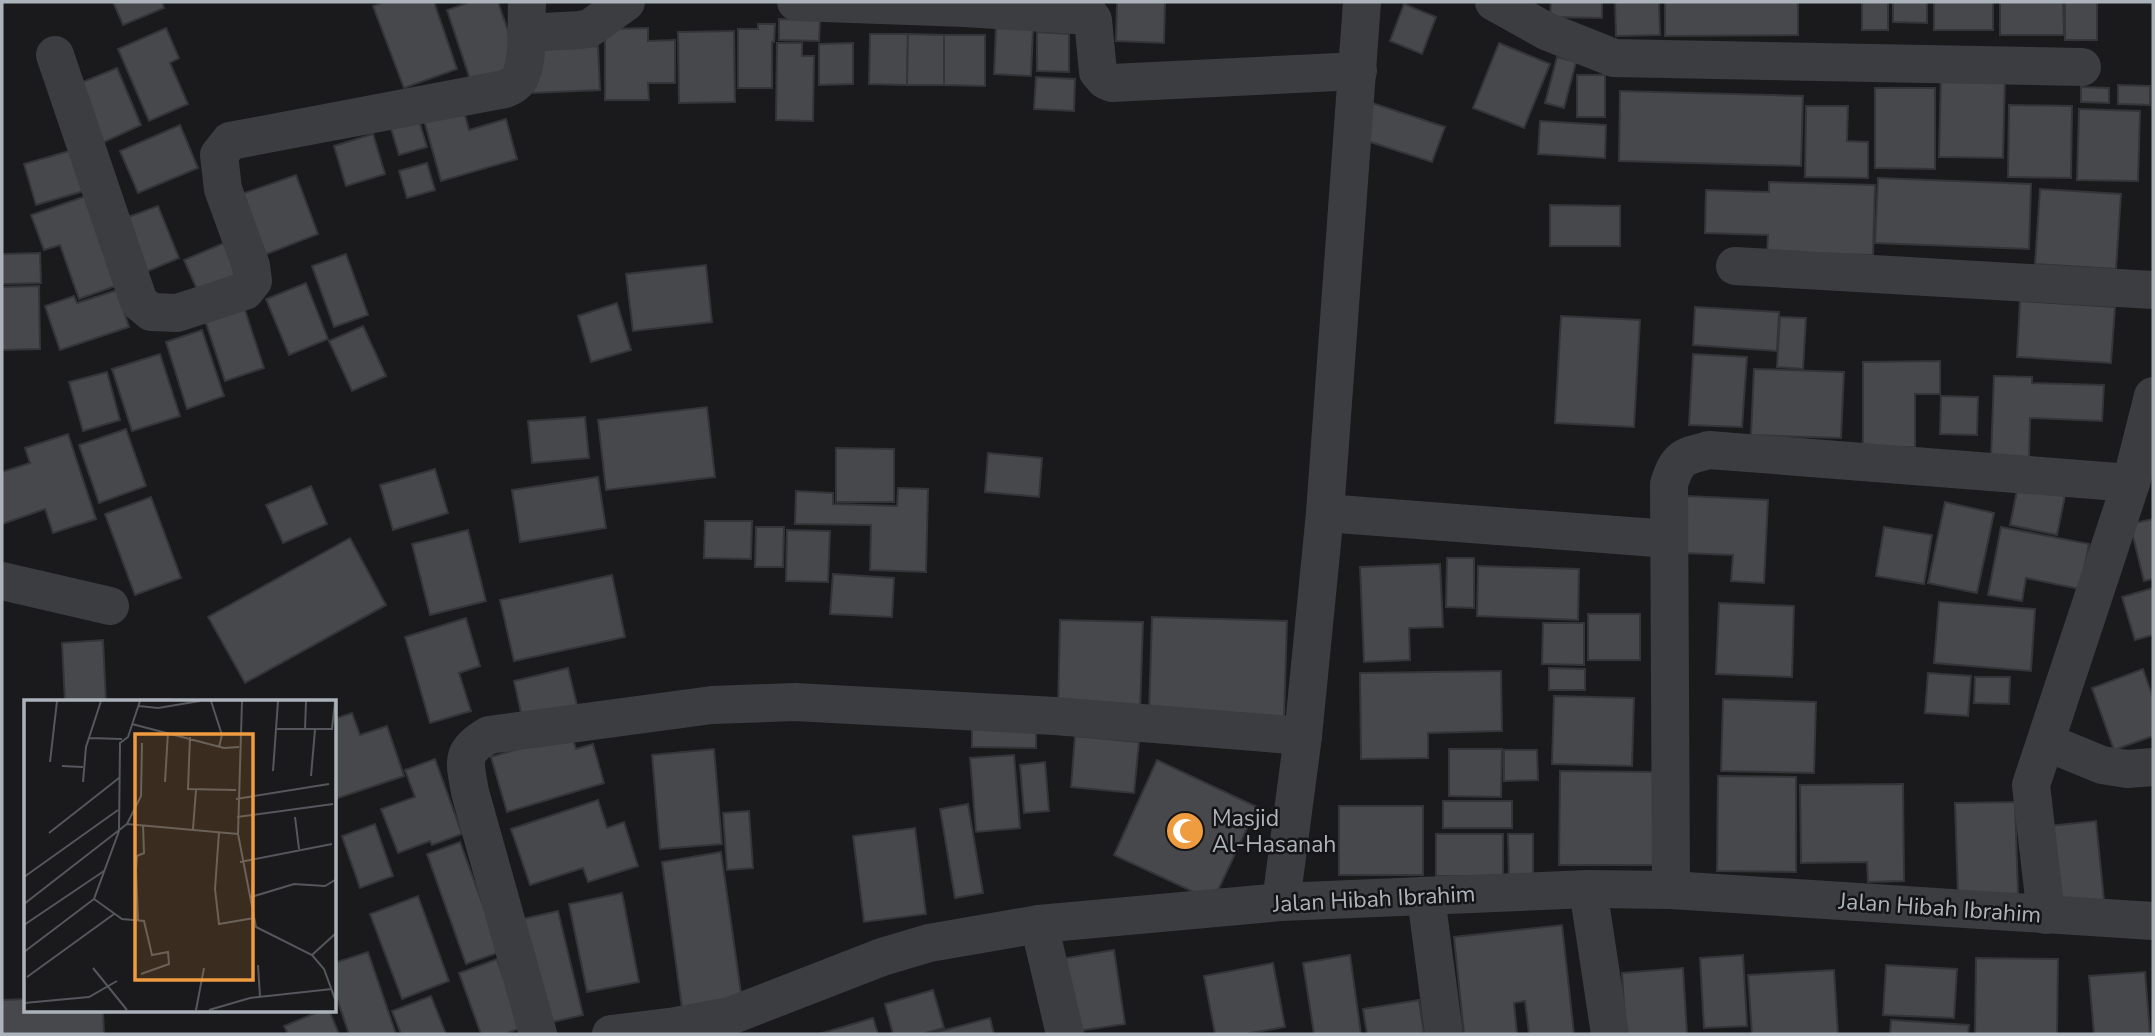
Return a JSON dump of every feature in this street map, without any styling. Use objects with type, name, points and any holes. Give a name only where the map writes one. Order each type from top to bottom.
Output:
[{"type":"street","points":[[55,55],[139,302],[151,312],[177,313],[245,291],[253,281],[251,266],[223,189],[219,155],[230,141],[505,89],[515,83],[522,74],[526,17],[580,30],[590,28],[626,2]]},
{"type":"street","points":[[796,2],[1090,16],[1093,20],[1098,72],[1112,83],[1358,71]]},
{"type":"street","points":[[1281,902],[1303,736],[1325,513],[1362,2]]},
{"type":"street","points":[[1494,2],[1546,31],[1614,58],[2082,67]]},
{"type":"street","points":[[1735,266],[2153,290]]},
{"type":"street","points":[[2046,915],[2031,785],[2131,483],[2153,396]]},
{"type":"street","points":[[1671,890],[1669,484],[1675,465],[1688,456],[1709,450],[2131,483]]},
{"type":"street","points":[[1325,513],[1669,539]]},
{"type":"street","points":[[2,581],[110,606]]},
{"type":"street","points":[[538,1034],[467,775],[468,752],[474,744],[489,735],[712,705],[795,702],[1055,716],[1303,736]]},
{"type":"street","points":[[2046,742],[2102,765],[2127,769],[2153,767]]},
{"type":"street","points":[[1588,889],[1610,1034]]},
{"type":"street","name":"Jalan Hibah Ibrahim","points":[[611,1034],[676,1026],[733,1025],[881,957],[929,943],[1039,924],[1281,902],[1588,889],[1671,890],[2153,921]]},
{"type":"street","points":[[1426,897],[1444,1034]]},
{"type":"street","points":[[1039,924],[1065,1034]]},
{"type":"building","points":[[113,2],[162,2],[164,8],[123,25]]},
{"type":"building","points":[[384,2],[434,2],[457,69],[404,88],[373,6]]},
{"type":"building","points":[[470,2],[498,2],[520,65],[471,82],[447,10]]},
{"type":"building","points":[[1117,2],[1165,2],[1164,43],[1116,41]]},
{"type":"building","points":[[1551,2],[1602,2],[1602,18],[1550,17]]},
{"type":"building","points":[[1615,2],[1659,2],[1660,35],[1616,36]]},
{"type":"building","points":[[1665,2],[1798,2],[1798,35],[1665,36]]},
{"type":"building","points":[[1862,2],[1888,2],[1888,30],[1862,30]]},
{"type":"building","points":[[1893,2],[1927,2],[1927,23],[1893,22]]},
{"type":"building","points":[[1934,2],[1993,2],[1993,30],[1934,30]]},
{"type":"building","points":[[2000,2],[2063,2],[2064,35],[2000,35]]},
{"type":"building","points":[[2065,2],[2097,2],[2097,40],[2065,40]]},
{"type":"building","points":[[1404,4],[1436,17],[1422,54],[1390,41]]},
{"type":"building","points":[[779,19],[820,20],[819,41],[779,40]]},
{"type":"building","points":[[758,24],[775,24],[772,42],[772,88],[738,88],[738,29],[758,29]]},
{"type":"building","points":[[996,27],[1033,29],[1031,76],[994,74]]},
{"type":"building","points":[[166,28],[179,58],[170,63],[188,104],[149,121],[118,49]]},
{"type":"building","points":[[648,28],[648,41],[675,40],[675,83],[648,83],[649,100],[605,100],[605,29]]},
{"type":"building","points":[[734,31],[735,102],[679,103],[678,32]]},
{"type":"building","points":[[1037,32],[1069,34],[1069,72],[1037,71]]},
{"type":"building","points":[[870,34],[908,34],[907,85],[869,84]]},
{"type":"building","points":[[908,34],[944,35],[944,85],[907,85]]},
{"type":"building","points":[[944,35],[985,35],[985,86],[944,85]]},
{"type":"building","points":[[777,43],[802,43],[802,56],[814,56],[813,121],[776,120]]},
{"type":"building","points":[[853,43],[853,84],[819,85],[819,44]]},
{"type":"building","points":[[1499,43],[1550,64],[1524,128],[1473,108]]},
{"type":"building","points":[[598,46],[600,90],[533,93],[532,48]]},
{"type":"building","points":[[1557,57],[1576,62],[1564,108],[1545,103]]},
{"type":"building","points":[[117,68],[141,125],[100,144],[75,85]]},
{"type":"building","points":[[1941,72],[2005,74],[2003,158],[1939,157]]},
{"type":"building","points":[[1577,75],[1605,75],[1605,117],[1577,117]]},
{"type":"building","points":[[1036,77],[1075,79],[1074,111],[1034,109]]},
{"type":"building","points":[[2118,85],[2150,86],[2150,105],[2118,104]]},
{"type":"building","points":[[2081,87],[2109,88],[2109,103],[2081,102]]},
{"type":"building","points":[[1875,88],[1935,88],[1935,169],[1875,168]]},
{"type":"building","points":[[1620,91],[1803,96],[1801,166],[1619,161]]},
{"type":"building","points":[[461,101],[469,130],[506,119],[517,159],[441,181],[422,113]]},
{"type":"building","points":[[1372,103],[1445,127],[1432,162],[1361,139]]},
{"type":"building","points":[[2009,105],[2072,106],[2071,178],[2008,177]]},
{"type":"building","points":[[1806,106],[1848,106],[1847,141],[1868,142],[1868,178],[1805,177]]},
{"type":"building","points":[[2079,109],[2140,111],[2138,181],[2077,180]]},
{"type":"building","points":[[417,114],[427,147],[399,155],[389,122]]},
{"type":"building","points":[[1540,121],[1606,125],[1605,158],[1538,154]]},
{"type":"building","points":[[180,125],[198,168],[138,193],[120,151]]},
{"type":"building","points":[[373,134],[385,174],[346,186],[334,146]]},
{"type":"building","points":[[76,149],[87,190],[36,205],[24,164]]},
{"type":"building","points":[[427,163],[435,190],[407,198],[399,171]]},
{"type":"building","points":[[296,175],[318,234],[259,257],[236,196]]},
{"type":"building","points":[[1878,178],[2031,184],[2029,249],[1875,243]]},
{"type":"building","points":[[1769,182],[1875,185],[1873,255],[1767,253],[1768,235],[1705,233],[1706,190],[1769,192]]},
{"type":"building","points":[[2040,189],[2121,194],[2116,269],[2035,264]]},
{"type":"building","points":[[86,196],[116,286],[79,299],[60,245],[44,250],[31,215]]},
{"type":"building","points":[[1550,205],[1620,206],[1620,246],[1550,246]]},
{"type":"building","points":[[158,206],[179,258],[141,274],[120,220]]},
{"type":"building","points":[[231,240],[245,274],[199,294],[184,260]]},
{"type":"building","points":[[40,253],[41,283],[2,284],[2,254]]},
{"type":"building","points":[[346,254],[368,315],[334,327],[312,266]]},
{"type":"building","points":[[706,265],[712,322],[633,331],[626,274]]},
{"type":"building","points":[[306,283],[328,339],[289,355],[266,299]]},
{"type":"building","points":[[39,286],[40,349],[2,350],[2,287]]},
{"type":"building","points":[[117,290],[129,327],[60,350],[45,306],[74,296],[77,303]]},
{"type":"building","points":[[2020,301],[2115,307],[2111,363],[2017,357]]},
{"type":"building","points":[[617,303],[631,350],[591,362],[578,316]]},
{"type":"building","points":[[243,304],[264,368],[225,381],[204,317]]},
{"type":"building","points":[[1695,307],[1779,312],[1777,351],[1693,345]]},
{"type":"building","points":[[1561,316],[1640,320],[1634,427],[1555,423]]},
{"type":"building","points":[[1780,317],[1806,318],[1803,369],[1777,367]]},
{"type":"building","points":[[363,326],[386,376],[352,391],[329,341]]},
{"type":"building","points":[[202,330],[224,396],[187,409],[166,342]]},
{"type":"building","points":[[160,354],[180,416],[132,431],[112,369]]},
{"type":"building","points":[[1693,354],[1747,357],[1742,427],[1689,425]]},
{"type":"building","points":[[1940,361],[1940,394],[1915,394],[1915,447],[1863,447],[1863,362]]},
{"type":"building","points":[[1754,369],[1844,372],[1841,438],[1751,435]]},
{"type":"building","points":[[107,372],[120,420],[83,431],[69,382]]},
{"type":"building","points":[[1994,376],[2032,377],[2032,383],[2104,385],[2102,421],[2030,418],[2029,460],[1991,458]]},
{"type":"building","points":[[1941,396],[1978,397],[1977,435],[1940,434]]},
{"type":"building","points":[[707,407],[715,477],[606,490],[598,420]]},
{"type":"building","points":[[585,417],[589,458],[532,463],[528,421]]},
{"type":"building","points":[[126,429],[146,486],[99,503],[79,445]]},
{"type":"building","points":[[68,434],[96,519],[53,533],[45,509],[2,524],[2,472],[30,463],[25,448]]},
{"type":"building","points":[[836,448],[894,449],[894,502],[836,502]]},
{"type":"building","points":[[988,453],[1042,458],[1039,497],[985,492]]},
{"type":"building","points":[[435,469],[448,513],[393,530],[380,485]]},
{"type":"building","points":[[598,477],[606,528],[520,542],[512,490]]},
{"type":"building","points":[[311,486],[327,524],[283,543],[266,505]]},
{"type":"building","points":[[2018,486],[2065,496],[2057,535],[2010,525]]},
{"type":"building","points":[[898,488],[928,489],[926,572],[870,570],[871,525],[795,524],[796,491],[833,493],[833,504],[897,506]]},
{"type":"building","points":[[1687,496],[1768,500],[1764,583],[1731,581],[1733,555],[1684,553]]},
{"type":"building","points":[[151,497],[181,578],[135,595],[105,514]]},
{"type":"building","points":[[1945,502],[1994,513],[1977,593],[1928,583]]},
{"type":"building","points":[[2153,519],[2153,579],[2144,581],[2130,524]]},
{"type":"building","points":[[705,521],[752,521],[751,559],[704,558]]},
{"type":"building","points":[[756,527],[784,527],[783,567],[755,567]]},
{"type":"building","points":[[1884,527],[1932,535],[1924,584],[1876,576]]},
{"type":"building","points":[[2001,527],[2089,544],[2080,589],[2026,578],[2022,601],[1988,595]]},
{"type":"building","points":[[468,530],[486,601],[430,615],[412,544]]},
{"type":"building","points":[[787,530],[830,531],[828,582],[786,581]]},
{"type":"building","points":[[350,538],[386,605],[245,683],[208,617]]},
{"type":"building","points":[[1447,558],[1474,558],[1474,608],[1446,607]]},
{"type":"building","points":[[1440,564],[1443,627],[1409,628],[1410,660],[1364,662],[1360,567]]},
{"type":"building","points":[[1478,566],[1579,569],[1578,620],[1477,616]]},
{"type":"building","points":[[833,574],[894,578],[892,617],[830,614]]},
{"type":"building","points":[[612,575],[625,637],[514,661],[500,600]]},
{"type":"building","points":[[2153,588],[2153,635],[2135,640],[2122,597]]},
{"type":"building","points":[[1939,602],[2035,609],[2031,671],[1934,663]]},
{"type":"building","points":[[1719,603],[1794,606],[1792,677],[1716,674]]},
{"type":"building","points":[[1588,614],[1640,614],[1640,660],[1588,660]]},
{"type":"building","points":[[1152,617],[1287,621],[1284,718],[1149,714]]},
{"type":"building","points":[[466,618],[480,666],[459,673],[471,711],[430,723],[405,637]]},
{"type":"building","points":[[1060,620],[1143,622],[1140,711],[1058,708]]},
{"type":"building","points":[[1543,623],[1584,623],[1584,665],[1542,664]]},
{"type":"building","points":[[103,640],[106,700],[65,700],[62,643]]},
{"type":"building","points":[[568,668],[579,713],[524,726],[514,681]]},
{"type":"building","points":[[1549,668],[1585,669],[1585,690],[1549,690]]},
{"type":"building","points":[[2143,669],[2153,698],[2153,736],[2114,750],[2092,688]]},
{"type":"building","points":[[1501,671],[1502,731],[1428,733],[1428,758],[1361,759],[1360,673]]},
{"type":"building","points":[[1928,673],[1971,676],[1968,716],[1925,713]]},
{"type":"building","points":[[1975,677],[2010,677],[2009,704],[1974,703]]},
{"type":"building","points":[[1554,696],[1634,698],[1632,766],[1552,764]]},
{"type":"building","points":[[140,699],[171,699],[171,700]]},
{"type":"building","points":[[1723,699],[1816,702],[1814,773],[1721,771]]},
{"type":"building","points":[[352,713],[360,735],[387,726],[404,776],[338,798],[336,718]]},
{"type":"building","points":[[972,719],[1036,721],[1036,748],[972,747]]},
{"type":"building","points":[[571,733],[576,749],[593,744],[604,783],[507,812],[491,757]]},
{"type":"building","points":[[1075,736],[1139,742],[1134,793],[1071,787]]},
{"type":"building","points":[[714,749],[722,844],[660,849],[652,755]]},
{"type":"building","points":[[1449,749],[1502,749],[1501,797],[1449,796]]},
{"type":"building","points":[[1504,750],[1537,750],[1538,780],[1504,781]]},
{"type":"building","points":[[1014,755],[1020,828],[976,832],[970,758]]},
{"type":"building","points":[[435,759],[462,834],[432,845],[430,841],[398,853],[381,809],[415,797],[405,770]]},
{"type":"building","name":"Masjid Al-Hasanah","points":[[1157,760],[1257,807],[1213,901],[1114,855]]},
{"type":"building","points":[[1045,762],[1049,811],[1024,813],[1020,765]]},
{"type":"building","points":[[1560,771],[1658,772],[1657,865],[1559,865]]},
{"type":"building","points":[[1718,776],[1796,777],[1796,872],[1717,871]]},
{"type":"building","points":[[1903,784],[1904,881],[1868,882],[1867,862],[1801,863],[1800,785]]},
{"type":"building","points":[[598,800],[607,828],[624,822],[638,866],[588,882],[583,868],[530,885],[511,829]]},
{"type":"building","points":[[1443,801],[1512,801],[1512,828],[1443,828]]},
{"type":"building","points":[[2015,802],[2018,894],[1958,896],[1955,803]]},
{"type":"building","points":[[968,804],[983,893],[955,898],[940,809]]},
{"type":"building","points":[[1339,806],[1423,806],[1423,875],[1339,875]]},
{"type":"building","points":[[749,811],[753,868],[727,870],[723,813]]},
{"type":"building","points":[[2096,821],[2104,900],[2056,905],[2049,826]]},
{"type":"building","points":[[375,824],[393,876],[360,888],[342,836]]},
{"type":"building","points":[[915,828],[926,914],[864,922],[853,836]]},
{"type":"building","points":[[1436,834],[1503,834],[1503,876],[1436,876]]},
{"type":"building","points":[[1508,834],[1533,834],[1533,876],[1509,876]]},
{"type":"building","points":[[460,842],[500,952],[466,964],[427,854]]},
{"type":"building","points":[[721,852],[742,1000],[682,1008],[662,862]]},
{"type":"building","points":[[622,893],[639,982],[587,992],[569,904]]},
{"type":"building","points":[[418,896],[449,981],[402,999],[370,914]]},
{"type":"building","points":[[558,911],[583,1015],[539,1025],[514,921]]},
{"type":"building","points":[[1562,925],[1574,1034],[1529,1034],[1525,1001],[1514,1003],[1517,1034],[1464,1034],[1454,937]]},
{"type":"building","points":[[1114,950],[1125,1024],[1077,1031],[1066,958]]},
{"type":"building","points":[[368,952],[396,1034],[349,1034],[336,996],[336,962]]},
{"type":"building","points":[[1350,955],[1361,1034],[1314,1034],[1303,963]]},
{"type":"building","points":[[1743,955],[1747,1026],[1704,1028],[1700,958]]},
{"type":"building","points":[[1976,958],[2058,959],[2057,1034],[1975,1034]]},
{"type":"building","points":[[497,959],[521,1028],[505,1034],[481,1034],[459,973]]},
{"type":"building","points":[[1273,963],[1285,1027],[1245,1034],[1215,1034],[1204,976]]},
{"type":"building","points":[[1886,965],[1957,969],[1954,1018],[1883,1015]]},
{"type":"building","points":[[1683,968],[1687,1034],[1626,1034],[1622,973]]},
{"type":"building","points":[[1834,970],[1838,1034],[1752,1034],[1748,975]]},
{"type":"building","points":[[2145,972],[2150,1034],[2094,1034],[2089,976]]},
{"type":"building","points":[[933,990],[944,1028],[922,1034],[893,1034],[885,1004]]},
{"type":"building","points":[[431,996],[446,1034],[401,1034],[392,1011]]},
{"type":"building","points":[[24,999],[24,1012],[103,1012],[104,1034],[2,1034],[2,1000]]},
{"type":"building","points":[[1419,1000],[1424,1034],[1367,1034],[1363,1009]]},
{"type":"building","points":[[318,1012],[330,1012],[339,1034],[288,1034],[284,1026]]},
{"type":"building","points":[[873,1018],[878,1034],[819,1034]]},
{"type":"building","points":[[990,1018],[994,1034],[930,1034]]},
{"type":"building","points":[[1891,1020],[1969,1025],[1968,1034],[1890,1034]]},
{"type":"place","name":"Masjid Al-Hasanah","points":[[1185,831]]}]
